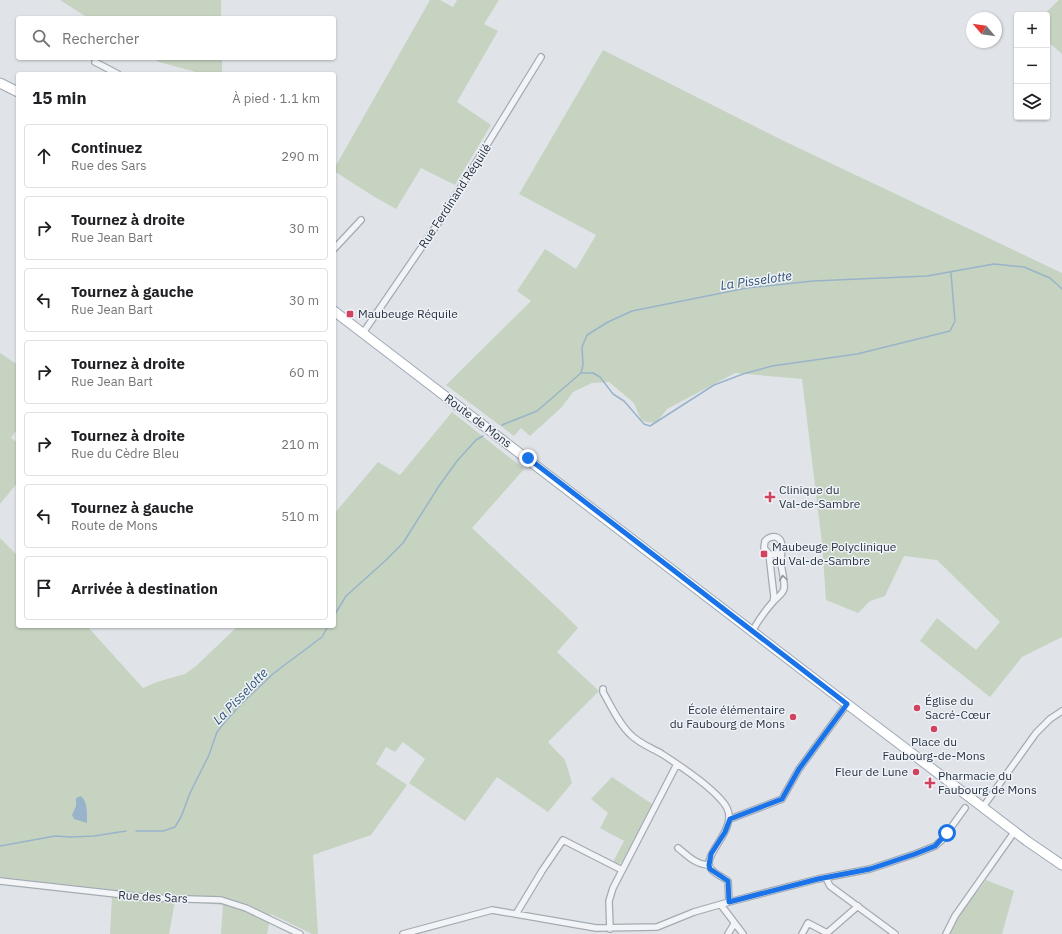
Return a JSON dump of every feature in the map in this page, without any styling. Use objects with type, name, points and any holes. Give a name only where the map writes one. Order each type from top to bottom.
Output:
[{"type":"main road","points":[[0,83],[16,91]]},
{"type":"main road","name":"Route de Mons","points":[[336,313],[847,704],[1014,831],[1062,865]]},
{"type":"street","name":"Rue Ferdinand Réquilé","points":[[363,333],[443,216],[542,56]]},
{"type":"street","points":[[95,62],[114,72]]},
{"type":"street","points":[[336,247],[361,220]]},
{"type":"street","points":[[752,630],[772,602],[784,589],[780,556],[782,543],[778,537],[771,536],[765,541],[764,545],[769,554],[774,597],[772,602]]},
{"type":"street","points":[[769,554],[776,555],[781,550]]},
{"type":"street","points":[[741,622],[750,623],[759,619]]},
{"type":"street","points":[[603,689],[603,692],[612,708],[630,735],[690,773],[722,801],[730,819],[725,832],[711,854],[709,865],[710,869],[728,881],[729,902]]},
{"type":"street","points":[[730,819],[782,799],[799,769],[847,704]]},
{"type":"street","points":[[983,807],[1036,733],[1050,719],[1062,711]]},
{"type":"street","points":[[610,929],[609,901],[613,888],[677,764]]},
{"type":"street","points":[[403,934],[492,910],[596,928],[657,928],[694,912],[826,878],[870,869],[915,854],[935,846],[942,840],[965,808]]},
{"type":"street","points":[[946,934],[955,916],[1014,831]]},
{"type":"street","points":[[516,914],[563,840],[622,870]]},
{"type":"street","points":[[678,848],[696,862],[709,865]]},
{"type":"street","points":[[826,878],[830,886],[895,934]]},
{"type":"street","name":"Rue des Sars","points":[[0,881],[152,898],[222,900],[246,908],[300,934]]},
{"type":"street","points":[[721,905],[742,934]]},
{"type":"street","points":[[802,934],[808,923],[827,933],[858,906]]},
{"type":"street","points":[[728,934],[734,924]]},
{"type":"street","points":[[655,934],[657,928]]},
{"type":"green space","points":[[60,0],[221,0],[221,16],[85,16]]},
{"type":"green space","points":[[430,0],[440,0],[453,7],[457,0],[499,0],[484,24],[498,31],[457,102],[491,125],[455,185],[421,168],[396,209],[336,172],[336,165]]},
{"type":"green space","points":[[1059,0],[1062,0],[1062,54],[1050,44],[1050,12],[1046,12]]},
{"type":"green space","points":[[603,50],[786,142],[1062,273],[1062,637],[1022,657],[990,697],[920,641],[937,618],[976,650],[1000,622],[937,560],[904,556],[885,596],[870,601],[858,613],[826,600],[822,543],[802,379],[735,373],[667,409],[656,423],[641,420],[634,403],[609,382],[592,383],[573,392],[562,407],[530,436],[521,428],[514,436],[446,385],[531,301],[517,291],[545,249],[576,269],[596,235],[519,194]]},
{"type":"green space","points":[[156,60],[222,60],[222,72],[196,72]]},
{"type":"green space","points":[[0,353],[16,364],[16,431],[11,438],[16,442],[16,484],[0,504]]},
{"type":"green space","points":[[452,412],[524,469],[472,528],[578,628],[557,652],[599,691],[548,742],[565,760],[572,783],[548,812],[497,777],[465,821],[409,783],[425,759],[403,742],[395,752],[386,747],[376,764],[407,785],[371,835],[313,855],[318,934],[312,934],[271,914],[267,934],[221,934],[223,905],[175,901],[169,934],[110,934],[112,896],[115,890],[0,877],[0,538],[16,554],[16,628],[89,628],[143,688],[157,682],[185,674],[196,666],[236,628],[336,628],[336,512],[378,462],[400,475]]},
{"type":"green space","points":[[612,777],[652,804],[622,862],[618,865],[613,862],[624,841],[600,828],[608,813],[591,799]]},
{"type":"green space","points":[[986,880],[1014,891],[1002,934],[950,934],[962,913]]},
{"type":"water","points":[[81,796],[86,805],[87,823],[74,819],[72,815],[76,806],[76,798]]},
{"type":"waterway","name":"La Pisselotte","points":[[502,425],[537,411],[581,373],[583,365],[582,347],[587,335],[608,322],[632,311],[747,288],[813,281],[927,276],[994,264],[1024,267],[1050,278],[1062,289]]},
{"type":"waterway","points":[[581,373],[593,373],[600,377],[613,394],[624,401],[644,424],[650,426],[714,385],[743,374],[772,366],[857,354],[950,331],[955,321],[951,273]]},
{"type":"waterway","name":"La Pisselotte","points":[[336,613],[346,596],[403,543],[439,486],[457,461],[476,440],[483,436]]},
{"type":"waterway","name":"La Pisselotte","points":[[136,831],[163,831],[175,827],[209,755],[217,732],[241,704],[274,673],[322,637],[327,628]]},
{"type":"waterway","name":"La Pisselotte","points":[[0,846],[55,836],[94,836],[126,831]]},
{"type":"place","name":"Maubeuge Réquile","points":[[350,314]]},
{"type":"place","name":"Clinique du Val-de-Sambre","points":[[770,497]]},
{"type":"place","name":"Maubeuge Polyclinique du Val-de-Sambre","points":[[764,554]]},
{"type":"place","name":"Église du Sacré-Cœur","points":[[917,708]]},
{"type":"place","name":"École élémentaire du Faubourg de Mons","points":[[793,717]]},
{"type":"place","name":"Place du Faubourg-de-Mons","points":[[934,729]]},
{"type":"place","name":"Fleur de Lune","points":[[916,772]]},
{"type":"place","name":"Pharmacie du Faubourg de Mons","points":[[930,783]]},
{"type":"route","points":[[528,458],[847,704],[799,769],[782,799],[730,819],[725,832],[711,854],[709,861],[710,869],[728,881],[729,902],[818,879],[870,869],[935,846],[947,833]]}]
